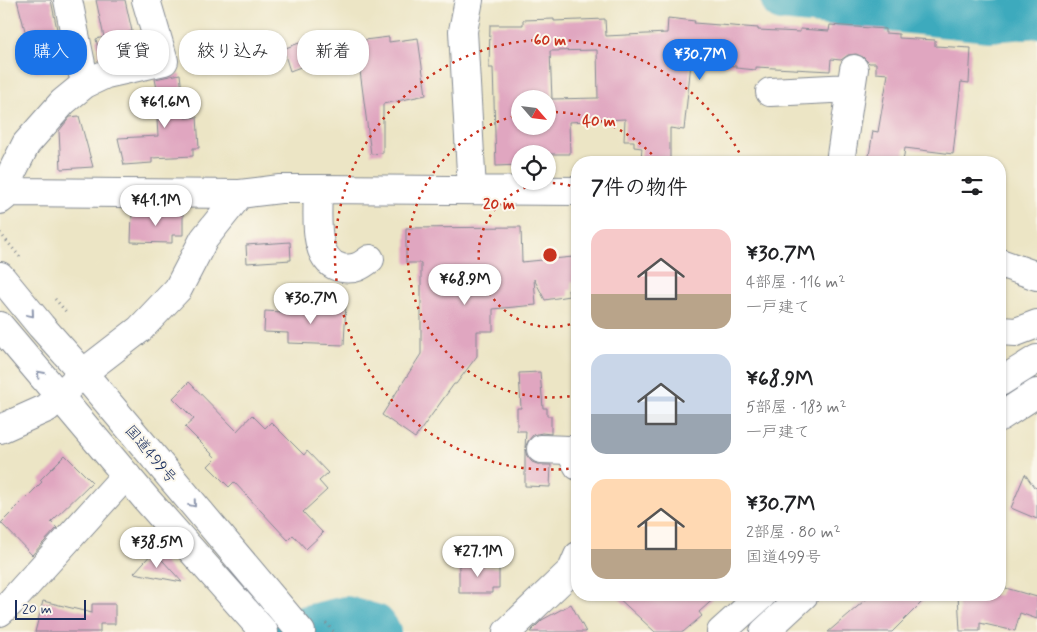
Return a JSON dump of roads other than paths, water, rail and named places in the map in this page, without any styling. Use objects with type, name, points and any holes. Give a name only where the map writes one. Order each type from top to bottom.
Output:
[{"type":"main road","points":[[68,0],[86,84]]},
{"type":"main road","points":[[146,0],[164,60],[106,74],[86,84],[63,102],[26,144],[10,176],[5,196],[240,194],[280,189],[571,191]]},
{"type":"main road","points":[[469,0],[463,31],[472,190]]},
{"type":"main road","points":[[770,92],[853,78],[841,156]]},
{"type":"main road","points":[[318,189],[318,230],[321,251],[330,263],[349,269],[359,268],[370,259]]},
{"type":"main road","points":[[0,429],[47,408],[83,373],[140,329],[178,289],[204,239],[240,194]]},
{"type":"main road","points":[[1006,265],[1037,276]]},
{"type":"main road","name":"国道499号","points":[[0,276],[301,632]]},
{"type":"main road","points":[[1006,331],[1016,332],[1037,324]]},
{"type":"main road","points":[[0,326],[126,475],[264,632]]},
{"type":"main road","points":[[1006,378],[1037,359]]},
{"type":"main road","points":[[1006,413],[1037,393]]},
{"type":"main road","points":[[541,449],[569,450],[571,454]]},
{"type":"main road","points":[[0,612],[126,475]]},
{"type":"main road","points":[[507,632],[571,571]]},
{"type":"main road","points":[[722,632],[756,601]]},
{"type":"main road","points":[[764,632],[798,601]]},
{"type":"waterway","points":[[782,0],[990,21],[1037,17]]},
{"type":"waterway","points":[[281,632],[346,617],[375,625],[380,632]]}]
